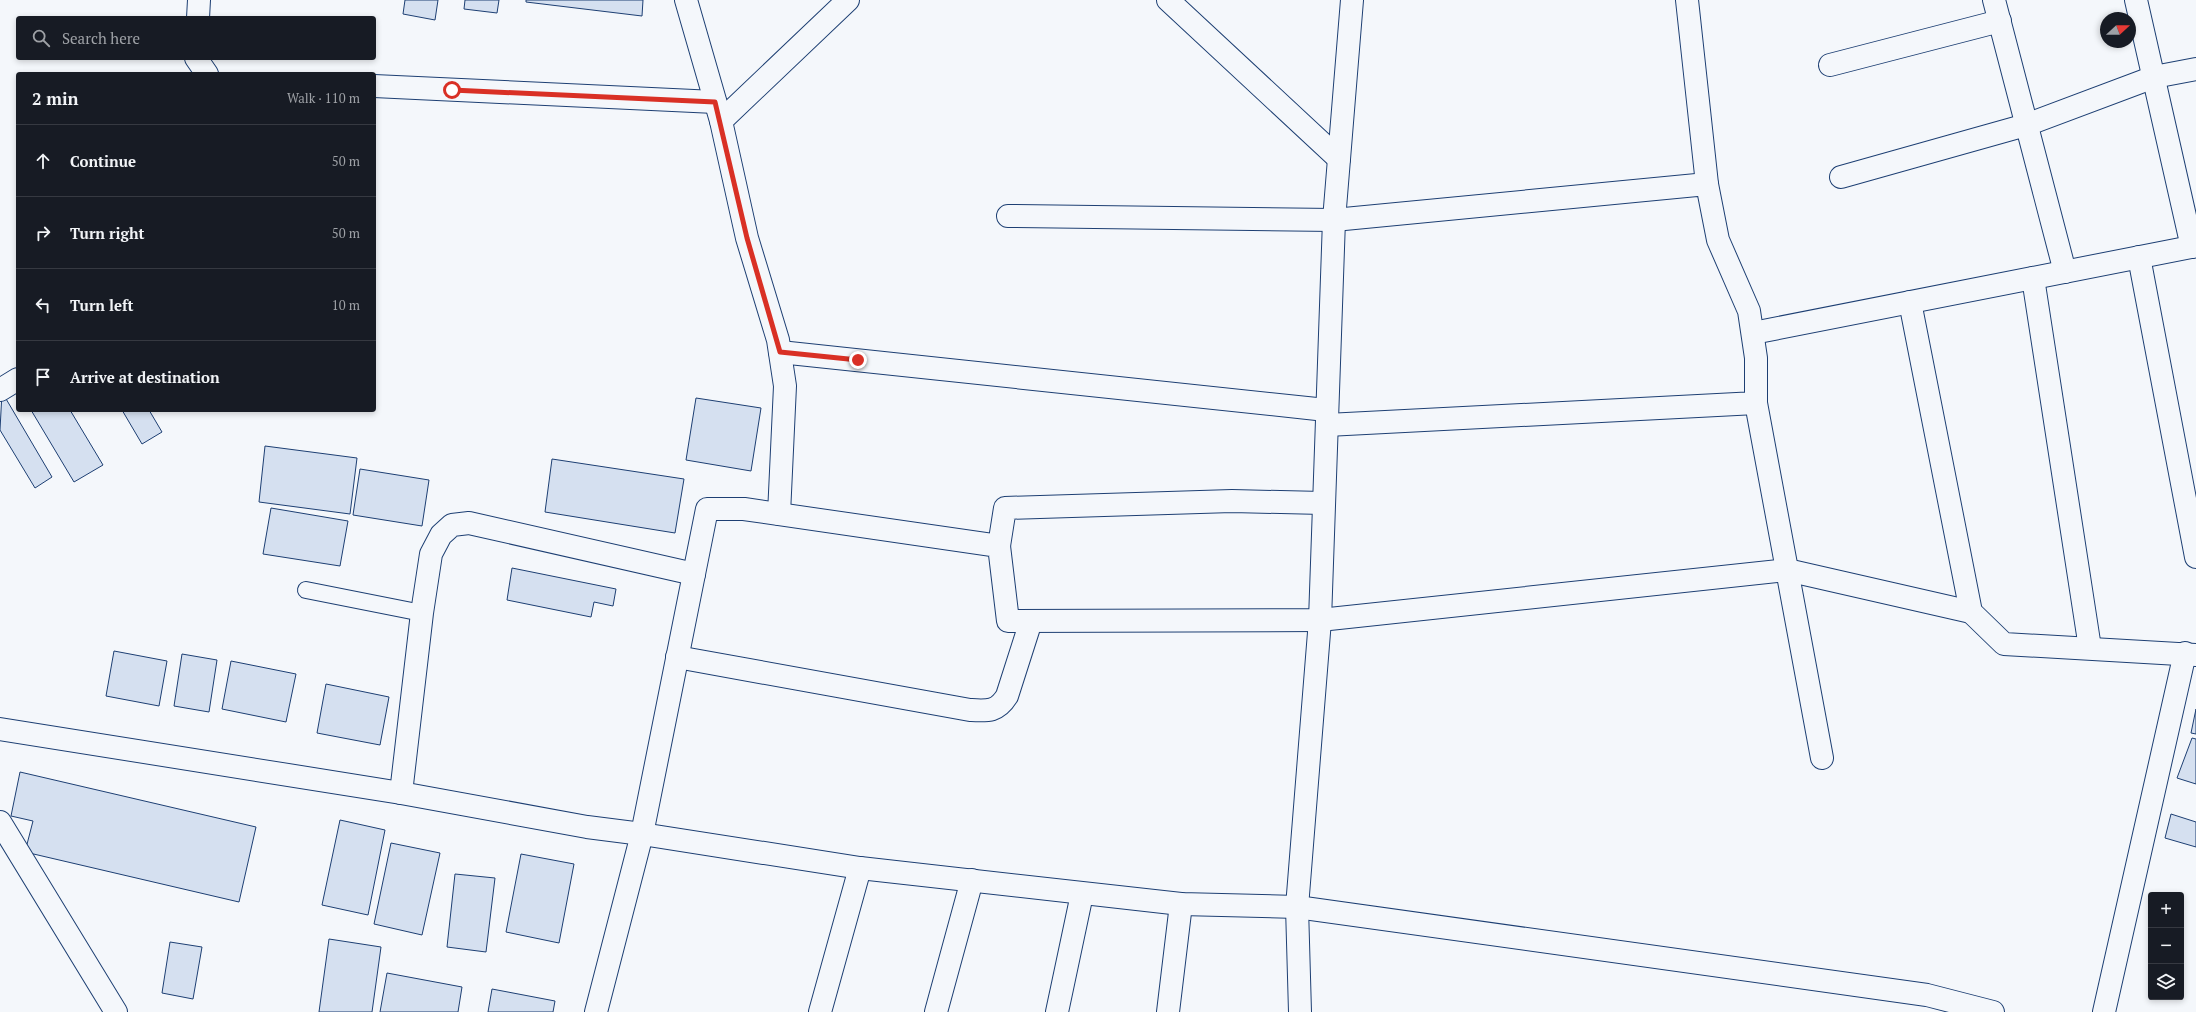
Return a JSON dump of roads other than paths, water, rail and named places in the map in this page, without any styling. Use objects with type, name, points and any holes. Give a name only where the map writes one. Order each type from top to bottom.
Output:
[{"type":"street","points":[[198,16],[199,0]]},
{"type":"street","points":[[686,0],[718,111],[747,238],[780,352],[785,386],[779,514]]},
{"type":"street","points":[[376,86],[718,111],[848,0]]},
{"type":"street","points":[[1168,0],[1339,159]]},
{"type":"street","points":[[1300,1012],[1297,907],[1320,620],[1334,220],[1352,0]]},
{"type":"street","points":[[1687,0],[1706,184],[1718,240],[1749,311],[1756,358],[1756,403],[1822,758]]},
{"type":"street","points":[[1753,333],[2194,246],[2136,0]]},
{"type":"street","points":[[1830,64],[1997,10],[2065,272]]},
{"type":"street","points":[[197,60],[206,72]]},
{"type":"street","points":[[1841,177],[2026,125],[2154,77],[2196,69]]},
{"type":"street","points":[[1008,216],[1334,220],[1706,184]]},
{"type":"street","points":[[2139,257],[2196,557]]},
{"type":"street","points":[[2033,278],[2090,648]]},
{"type":"street","points":[[1910,302],[1971,612]]},
{"type":"street","points":[[780,352],[1326,418],[1756,403]]},
{"type":"street","points":[[0,390],[16,380]]},
{"type":"street","points":[[1323,503],[1232,501],[1005,508],[999,546],[1008,621],[1320,620],[1787,570],[1971,612],[2004,644],[2191,654],[2104,1012]]},
{"type":"street","points":[[596,1012],[642,834],[707,509],[744,509],[999,546]]},
{"type":"street","points":[[401,793],[422,612],[431,554],[441,535],[452,525],[469,523],[694,574]]},
{"type":"street","points":[[677,657],[970,710],[987,711],[1000,707],[1007,696],[1031,621]]},
{"type":"street","points":[[0,729],[401,793],[587,827],[642,834],[860,868],[1181,904],[1297,907],[1927,995],[1993,1012]]},
{"type":"street","points":[[0,822],[116,1012]]},
{"type":"street","points":[[820,1012],[860,868]]},
{"type":"street","points":[[936,1012],[972,880]]},
{"type":"street","points":[[1057,1012],[1082,894]]},
{"type":"street","points":[[1168,1012],[1181,904]]},
{"type":"lane","points":[[306,590],[422,612]]}]
